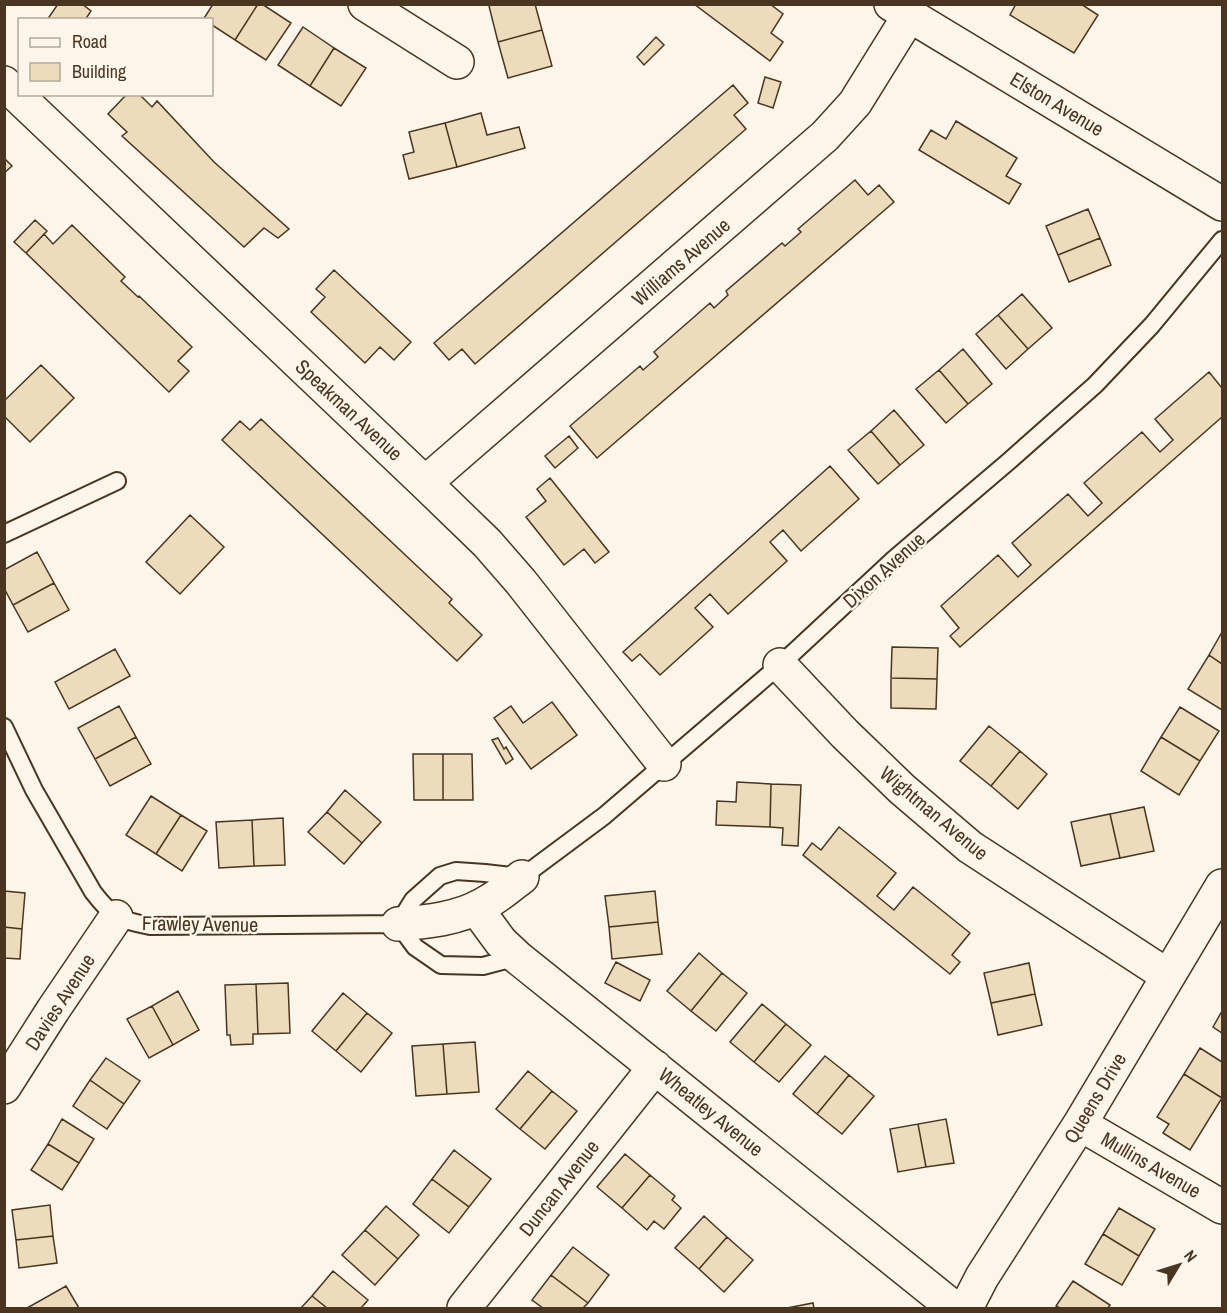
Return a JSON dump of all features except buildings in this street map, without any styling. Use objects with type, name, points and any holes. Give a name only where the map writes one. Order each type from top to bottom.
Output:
[{"type":"street","points":[[366,4],[457,62]]},
{"type":"street","name":"Elston Avenue","points":[[900,10],[1222,204]]},
{"type":"street","name":"Williams Avenue","points":[[425,483],[825,136],[855,103],[900,10]]},
{"type":"street","name":"Speakman Avenue","points":[[4,83],[487,543],[521,582],[664,764]]},
{"type":"street","name":"Wightman Avenue","points":[[780,665],[853,742],[902,789],[970,847],[1168,976]]},
{"type":"street","name":"Dixon Avenue","points":[[476,908],[492,900],[522,877]]},
{"type":"street","name":"Queens Drive","points":[[966,1308],[988,1268],[1080,1124],[1222,886]]},
{"type":"street","name":"Frawley Avenue","points":[[398,924],[424,923],[452,917],[476,908]]},
{"type":"street","name":"Wheatley Avenue","points":[[476,908],[501,942],[517,957],[954,1308]]},
{"type":"street","name":"Davies Avenue","points":[[4,1087],[116,917]]},
{"type":"street","name":"Duncan Avenue","points":[[464,1308],[655,1067]]},
{"type":"street","name":"Mullins Avenue","points":[[1080,1124],[1222,1207]]},
{"type":"lane","name":"Dixon Avenue","points":[[522,877],[604,816],[780,665],[894,559],[1095,385],[1152,325],[1222,240]]},
{"type":"lane","points":[[4,534],[117,481]]},
{"type":"lane","name":"Frawley Avenue","points":[[4,727],[34,790],[93,892],[116,917],[150,926],[398,924]]},
{"type":"lane","points":[[517,957],[483,966],[441,965],[415,947],[398,924],[413,900],[440,876],[456,871],[522,877]]}]
